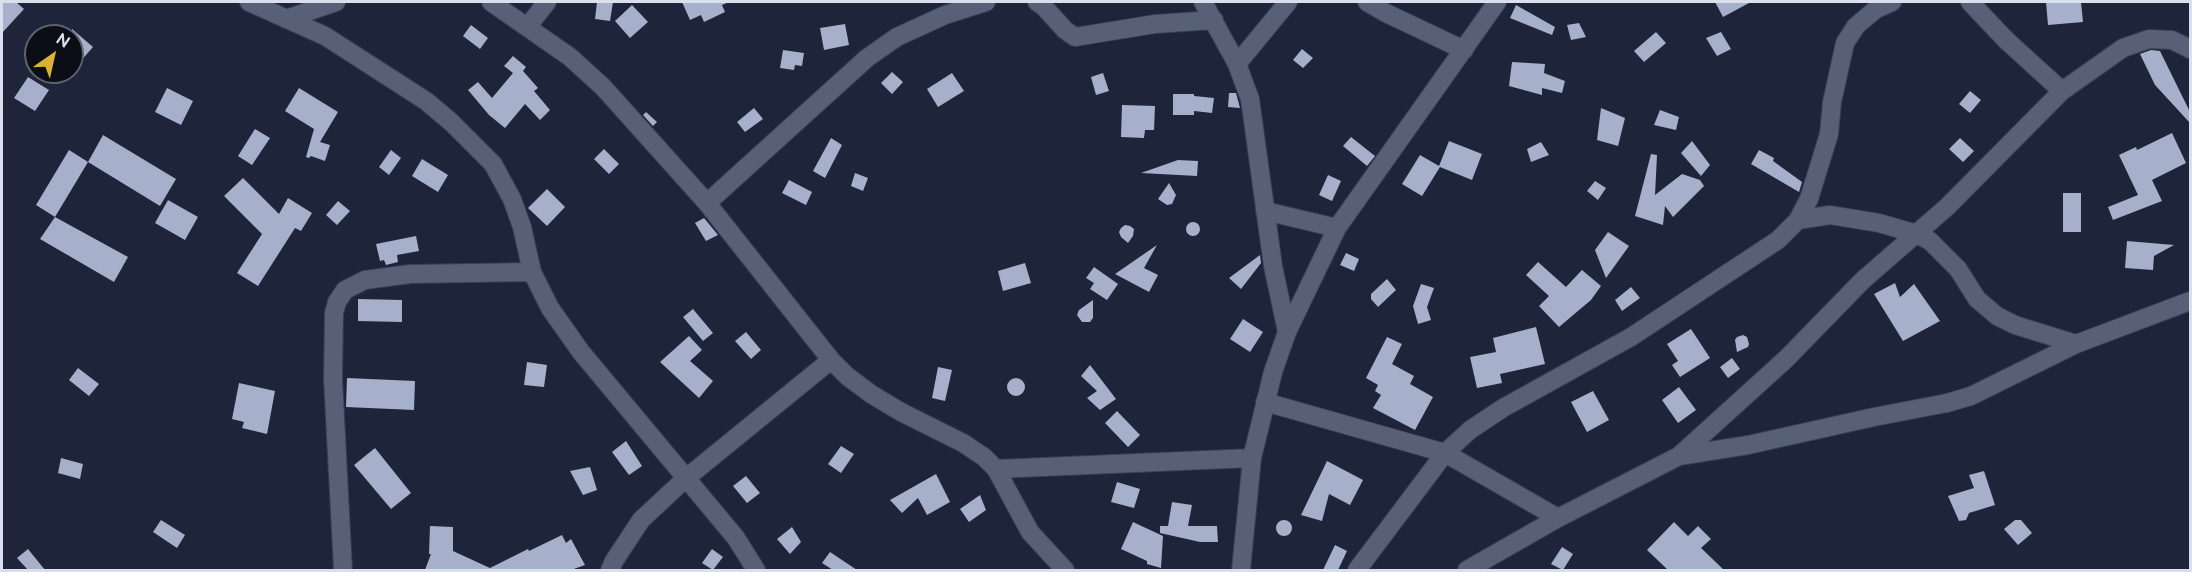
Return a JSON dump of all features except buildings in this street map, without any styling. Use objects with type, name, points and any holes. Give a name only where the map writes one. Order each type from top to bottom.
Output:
[{"type":"street","points":[[249,2],[325,36],[426,100],[493,164],[512,199],[522,226],[532,272],[550,308],[581,352],[736,538],[756,570]]},
{"type":"street","points":[[286,19],[336,2]]},
{"type":"street","points":[[491,2],[570,57],[603,87],[707,203],[831,360],[847,376],[871,394],[963,443],[984,457],[996,469],[1030,532],[1065,570]]},
{"type":"street","points":[[528,26],[547,2]]},
{"type":"street","points":[[707,203],[867,58],[907,32],[945,15],[986,2]]},
{"type":"street","points":[[1037,2],[1075,37],[1155,24],[1214,20]]},
{"type":"street","points":[[1203,2],[1237,64],[1250,99],[1273,266],[1287,332]]},
{"type":"street","points":[[1237,64],[1288,2]]},
{"type":"street","points":[[1367,2],[1464,50]]},
{"type":"street","points":[[1241,570],[1252,458],[1273,372],[1287,332],[1337,228],[1497,2]]},
{"type":"street","points":[[1356,570],[1445,453],[1470,430],[1495,413],[1631,337],[1778,240],[1798,220],[1809,199],[1829,134],[1832,102],[1845,43],[1856,26],[1876,9],[1893,2]]},
{"type":"street","points":[[1970,2],[2006,40],[2062,91]]},
{"type":"street","points":[[1467,570],[1558,518],[1679,456],[1786,359],[1863,280],[1947,207],[2062,91],[2123,48],[2149,39],[2172,40],[2190,49]]},
{"type":"street","points":[[1265,211],[1337,228]]},
{"type":"street","points":[[1798,220],[1830,215],[1879,223],[1917,234],[1930,241],[1958,269],[1977,299],[1997,316],[2015,325],[2076,344]]},
{"type":"street","points":[[342,570],[333,379],[334,313],[337,302],[345,290],[365,280],[410,274],[532,272]]},
{"type":"street","points":[[1679,456],[1748,445],[1971,396],[2076,344],[2190,301]]},
{"type":"street","points":[[610,570],[641,520],[686,479],[831,360]]},
{"type":"street","points":[[1265,402],[1445,453],[1558,518]]},
{"type":"street","points":[[996,469],[1252,458]]}]
